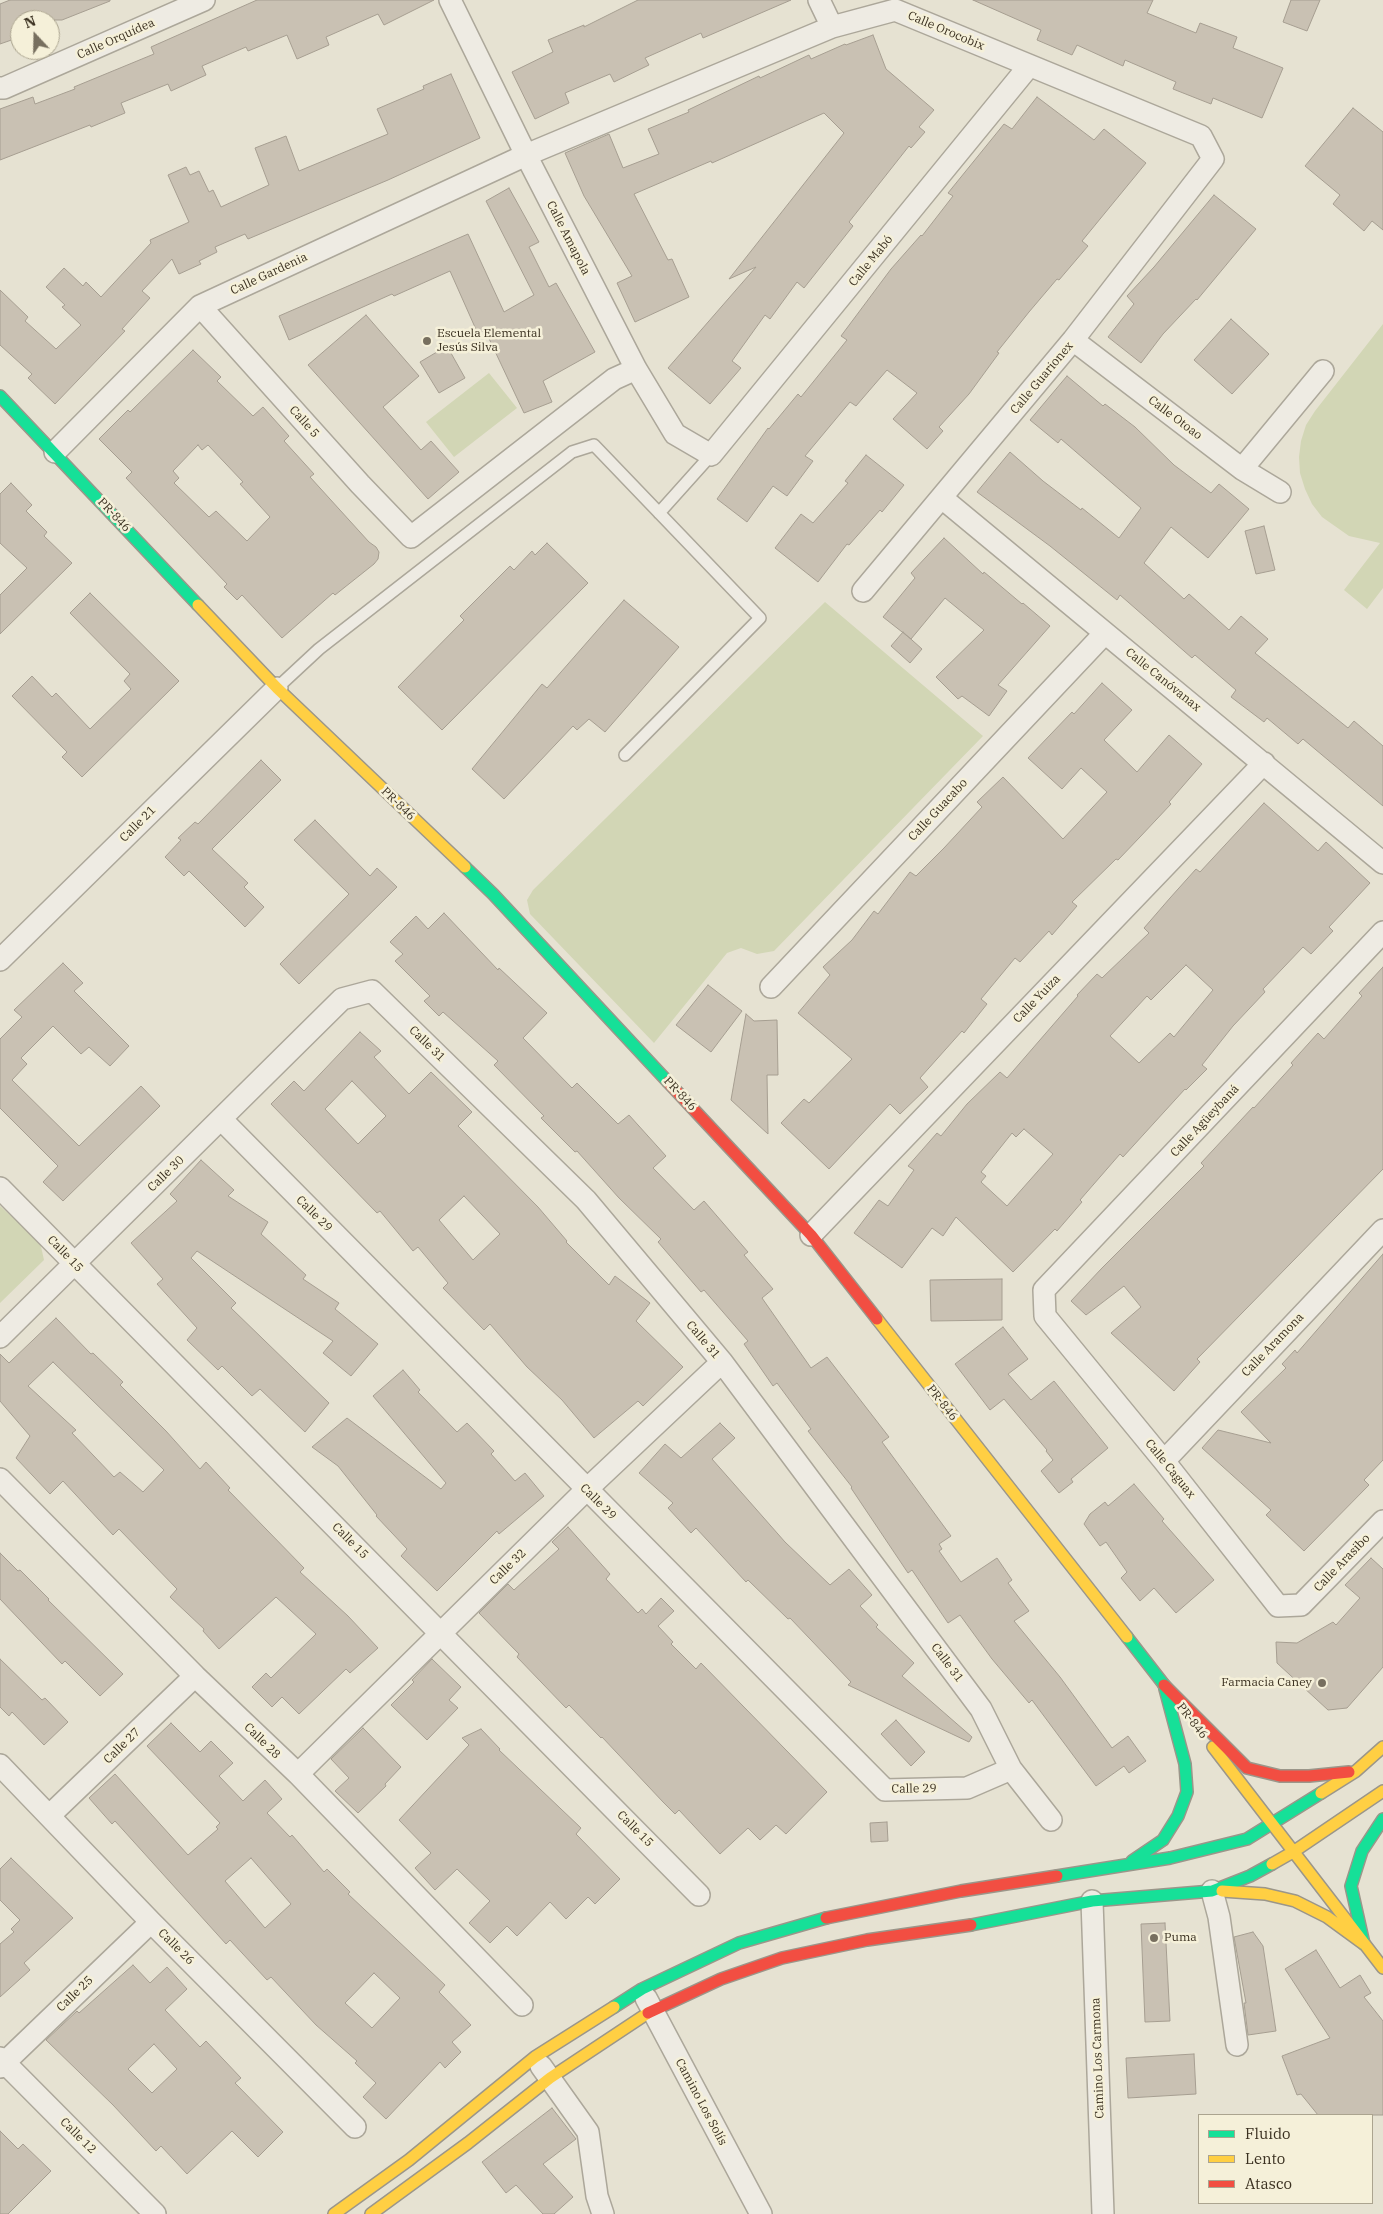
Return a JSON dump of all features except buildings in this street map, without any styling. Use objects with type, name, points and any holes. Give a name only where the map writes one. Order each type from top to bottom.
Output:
[{"type":"main road","name":"PR-846","points":[[0,396],[277,688],[493,894],[811,1235],[1273,1824],[1364,1944]]},
{"type":"main road","points":[[1164,1685],[1247,1768],[1257,1772],[1280,1776],[1309,1776],[1356,1771]]},
{"type":"main road","points":[[1124,1866],[1163,1840],[1178,1816],[1187,1792],[1186,1764],[1164,1685]]},
{"type":"main road","points":[[334,2214],[409,2160],[535,2057],[642,1989],[738,1943],[808,1922],[961,1890],[1170,1858],[1247,1839],[1356,1771],[1383,1747]]},
{"type":"main road","points":[[1212,1891],[1250,1876],[1293,1852],[1383,1791]]},
{"type":"main road","points":[[1364,1944],[1351,1886],[1362,1851],[1383,1819]]},
{"type":"main road","points":[[383,2210],[550,2078],[652,2010],[721,1979],[782,1958],[867,1940],[977,1924],[1092,1901],[1212,1891],[1265,1894],[1295,1901],[1327,1917],[1364,1944],[1383,1968]]},
{"type":"street","name":"Calle Orquídea","points":[[0,88],[4,88],[204,0]]},
{"type":"street","name":"Calle Amapola","points":[[450,0],[526,155],[636,369],[675,434],[711,455]]},
{"type":"street","points":[[819,0],[832,27]]},
{"type":"street","name":"Calle Orocobix","points":[[526,155],[832,27],[895,10],[1201,136],[1213,159]]},
{"type":"street","name":"Calle Mabó","points":[[711,455],[1029,66]]},
{"type":"street","name":"Calle Gardenia","points":[[55,452],[200,306],[526,155]]},
{"type":"street","name":"Calle Guarionex","points":[[863,591],[1073,340],[1213,159]]},
{"type":"street","name":"Calle 5","points":[[200,306],[360,484],[411,537],[614,379],[636,369]]},
{"type":"street","name":"Calle Otoao","points":[[1073,340],[1242,469],[1280,492]]},
{"type":"street","points":[[1242,469],[1323,371]]},
{"type":"street","name":"Calle Canóvanax","points":[[942,498],[1383,863]]},
{"type":"street","name":"Calle Guacabo","points":[[771,987],[1105,633]]},
{"type":"street","name":"Calle 21","points":[[0,960],[277,688]]},
{"type":"street","name":"Calle Yuiza","points":[[811,1235],[1264,763]]},
{"type":"street","name":"Calle Agüeybaná","points":[[1045,1316],[1044,1290],[1383,932]]},
{"type":"street","name":"Calle 31","points":[[331,1010],[342,999],[372,991],[586,1200],[722,1362],[982,1709],[1011,1769],[1051,1820]]},
{"type":"street","name":"Calle 30","points":[[0,1337],[222,1120],[331,1010]]},
{"type":"street","name":"Calle 29","points":[[222,1120],[586,1490],[885,1790],[967,1788],[1011,1769]]},
{"type":"street","name":"Calle 15","points":[[0,1188],[700,1895]]},
{"type":"street","name":"Calle Aramona","points":[[1164,1461],[1383,1230]]},
{"type":"street","name":"Calle Caguax","points":[[1045,1316],[1164,1461],[1278,1606],[1301,1605]]},
{"type":"street","name":"Calle 32","points":[[298,1774],[586,1490],[722,1362]]},
{"type":"street","name":"Calle 28","points":[[0,1479],[195,1676],[298,1774],[522,2005]]},
{"type":"street","name":"Calle Arasibo","points":[[1301,1605],[1383,1521]]},
{"type":"street","name":"Calle 27","points":[[50,1815],[195,1676]]},
{"type":"street","name":"Calle 26","points":[[0,1765],[151,1922],[355,2127]]},
{"type":"street","points":[[1212,1891],[1219,1917],[1237,2046]]},
{"type":"street","name":"Camino Los Carmona","points":[[1092,1901],[1103,2214]]},
{"type":"street","name":"Calle 25","points":[[1,2062],[151,1922]]},
{"type":"street","name":"Camino Los Solís","points":[[642,1989],[761,2214]]},
{"type":"street","points":[[535,2057],[588,2132],[597,2196],[603,2214]]},
{"type":"street","name":"Calle 12","points":[[1,2062],[155,2214]]},
{"type":"street","points":[[377,2182],[383,2210]]},
{"type":"lane","points":[[277,688],[319,649],[572,452],[594,445],[760,618],[625,755]]},
{"type":"lane","points":[[659,512],[711,455]]},
{"type":"green space","points":[[1383,324],[1383,588],[1367,609],[1344,590],[1380,543],[1349,536],[1322,517],[1312,504],[1305,489],[1300,473],[1299,457],[1306,425]]},
{"type":"green space","points":[[489,373],[517,408],[454,457],[426,422]]},
{"type":"green space","points":[[825,602],[983,736],[774,951],[757,954],[741,948],[727,953],[654,1043],[530,914],[527,900],[533,890]]},
{"type":"green space","points":[[0,1206],[40,1242],[44,1260],[0,1303]]},
{"type":"traffic: fast","points":[[0,396],[198,605]]},
{"type":"traffic: fast","points":[[465,867],[493,894],[668,1082]]},
{"type":"traffic: fast","points":[[1127,1637],[1179,1704]]},
{"type":"traffic: fast","points":[[1132,1861],[1163,1840],[1178,1816],[1187,1792],[1185,1764],[1165,1689]]},
{"type":"traffic: fast","points":[[1057,1876],[1170,1858],[1247,1839],[1321,1793]]},
{"type":"traffic: fast","points":[[1364,1944],[1351,1886],[1362,1851],[1383,1819]]},
{"type":"traffic: fast","points":[[971,1925],[1092,1901],[1212,1891],[1250,1876],[1272,1864]]},
{"type":"traffic: fast","points":[[614,2007],[642,1989],[739,1943],[826,1918]]},
{"type":"traffic: slow","points":[[198,605],[277,688],[465,867]]},
{"type":"traffic: slow","points":[[877,1319],[1127,1637]]},
{"type":"traffic: slow","points":[[1213,1747],[1383,1968]]},
{"type":"traffic: slow","points":[[1321,1793],[1356,1771],[1383,1747]]},
{"type":"traffic: slow","points":[[1272,1864],[1293,1852],[1383,1791]]},
{"type":"traffic: slow","points":[[1222,1891],[1265,1894],[1295,1901],[1327,1917],[1364,1944]]},
{"type":"traffic: slow","points":[[334,2214],[409,2160],[535,2057],[614,2007]]},
{"type":"traffic: slow","points":[[371,2214],[468,2143],[550,2078],[648,2013]]},
{"type":"traffic: jam","points":[[668,1082],[811,1235],[877,1319]]},
{"type":"traffic: jam","points":[[1164,1685],[1247,1768],[1280,1776],[1309,1776],[1349,1772]]},
{"type":"traffic: jam","points":[[826,1918],[961,1891],[1057,1876]]},
{"type":"traffic: jam","points":[[648,2013],[721,1979],[782,1958],[867,1940],[971,1925]]},
{"type":"place","name":"Escuela Elemental Jesús Silva","points":[[427,341]]},
{"type":"place","name":"Farmacia Caney","points":[[1322,1683]]},
{"type":"place","name":"Puma","points":[[1154,1938]]}]
